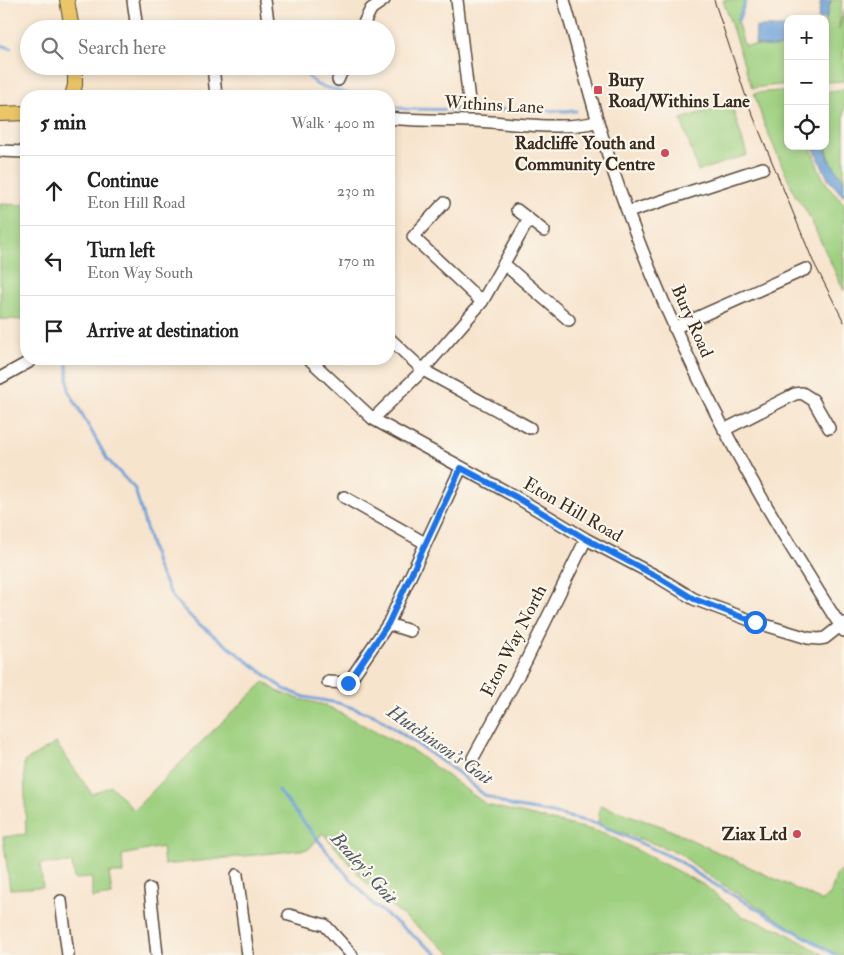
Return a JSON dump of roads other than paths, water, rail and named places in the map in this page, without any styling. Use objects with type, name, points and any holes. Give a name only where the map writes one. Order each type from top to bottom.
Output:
[{"type":"main road","points":[[67,0],[70,20]]},
{"type":"main road","points":[[73,90],[75,75]]},
{"type":"main road","points":[[0,114],[20,113]]},
{"type":"street","points":[[133,0],[136,20]]},
{"type":"street","points":[[265,0],[268,20]]},
{"type":"street","points":[[365,20],[372,9],[384,0]]},
{"type":"street","points":[[457,0],[469,101]]},
{"type":"street","name":"Bury Road","points":[[564,0],[598,121],[628,212],[674,328],[724,430],[766,506],[843,627]]},
{"type":"street","points":[[214,75],[215,90]]},
{"type":"street","points":[[338,80],[340,75]]},
{"type":"street","name":"Withins Lane","points":[[395,118],[557,126],[598,121]]},
{"type":"street","points":[[0,151],[20,152]]},
{"type":"street","points":[[628,212],[763,168]]},
{"type":"street","points":[[444,204],[413,236],[482,302]]},
{"type":"street","points":[[518,210],[544,231]]},
{"type":"street","points":[[374,419],[423,370],[482,302],[529,219]]},
{"type":"street","points":[[504,264],[569,320]]},
{"type":"street","points":[[674,328],[806,269]]},
{"type":"street","points":[[395,344],[423,370],[530,428]]},
{"type":"street","points":[[0,378],[24,365]]},
{"type":"street","name":"Eton Hill Road","points":[[316,365],[374,419],[516,497],[586,539],[658,577],[694,599],[755,622],[808,638],[819,639],[843,627]]},
{"type":"street","points":[[724,430],[795,394],[802,393],[813,400],[829,428]]},
{"type":"street","points":[[328,682],[348,683],[388,624],[461,468]]},
{"type":"street","points":[[344,497],[425,543]]},
{"type":"street","name":"Eton Way North","points":[[473,758],[526,661],[586,539]]},
{"type":"street","points":[[388,624],[410,631]]},
{"type":"street","points":[[237,875],[248,955]]},
{"type":"street","points":[[150,888],[157,955]]},
{"type":"street","points":[[61,901],[68,955]]},
{"type":"street","points":[[289,915],[325,925],[352,955]]},
{"type":"water","points":[[821,0],[831,0],[827,15],[819,15]]},
{"type":"water","points":[[756,27],[784,27],[784,46],[772,47],[755,44]]},
{"type":"water","points":[[815,150],[826,150],[829,159],[844,181],[844,197],[828,179]]},
{"type":"waterway","points":[[738,21],[746,0]]},
{"type":"waterway","name":"Hutchinson's Goit","points":[[0,45],[11,48]]},
{"type":"waterway","points":[[307,75],[317,85],[336,90]]},
{"type":"waterway","points":[[395,106],[405,109],[576,111]]},
{"type":"waterway","name":"Hutchinson's Goit","points":[[67,365],[69,391],[107,459],[135,489],[157,567],[173,598],[195,621],[284,689],[305,697],[338,703],[376,716],[459,773],[484,795],[511,806],[548,812],[598,824],[678,860],[702,877],[836,955]]},
{"type":"waterway","name":"Bealey's Goit","points":[[278,790],[339,866],[374,905],[438,955]]},
{"type":"tram line","points":[[714,0],[749,106],[813,261],[844,322]]},
{"type":"place","name":"Bury Road/Withins Lane","points":[[598,90]]},
{"type":"place","name":"Radcliffe Youth and Community Centre","points":[[665,153]]},
{"type":"place","name":"Ziax Ltd","points":[[797,834]]}]
